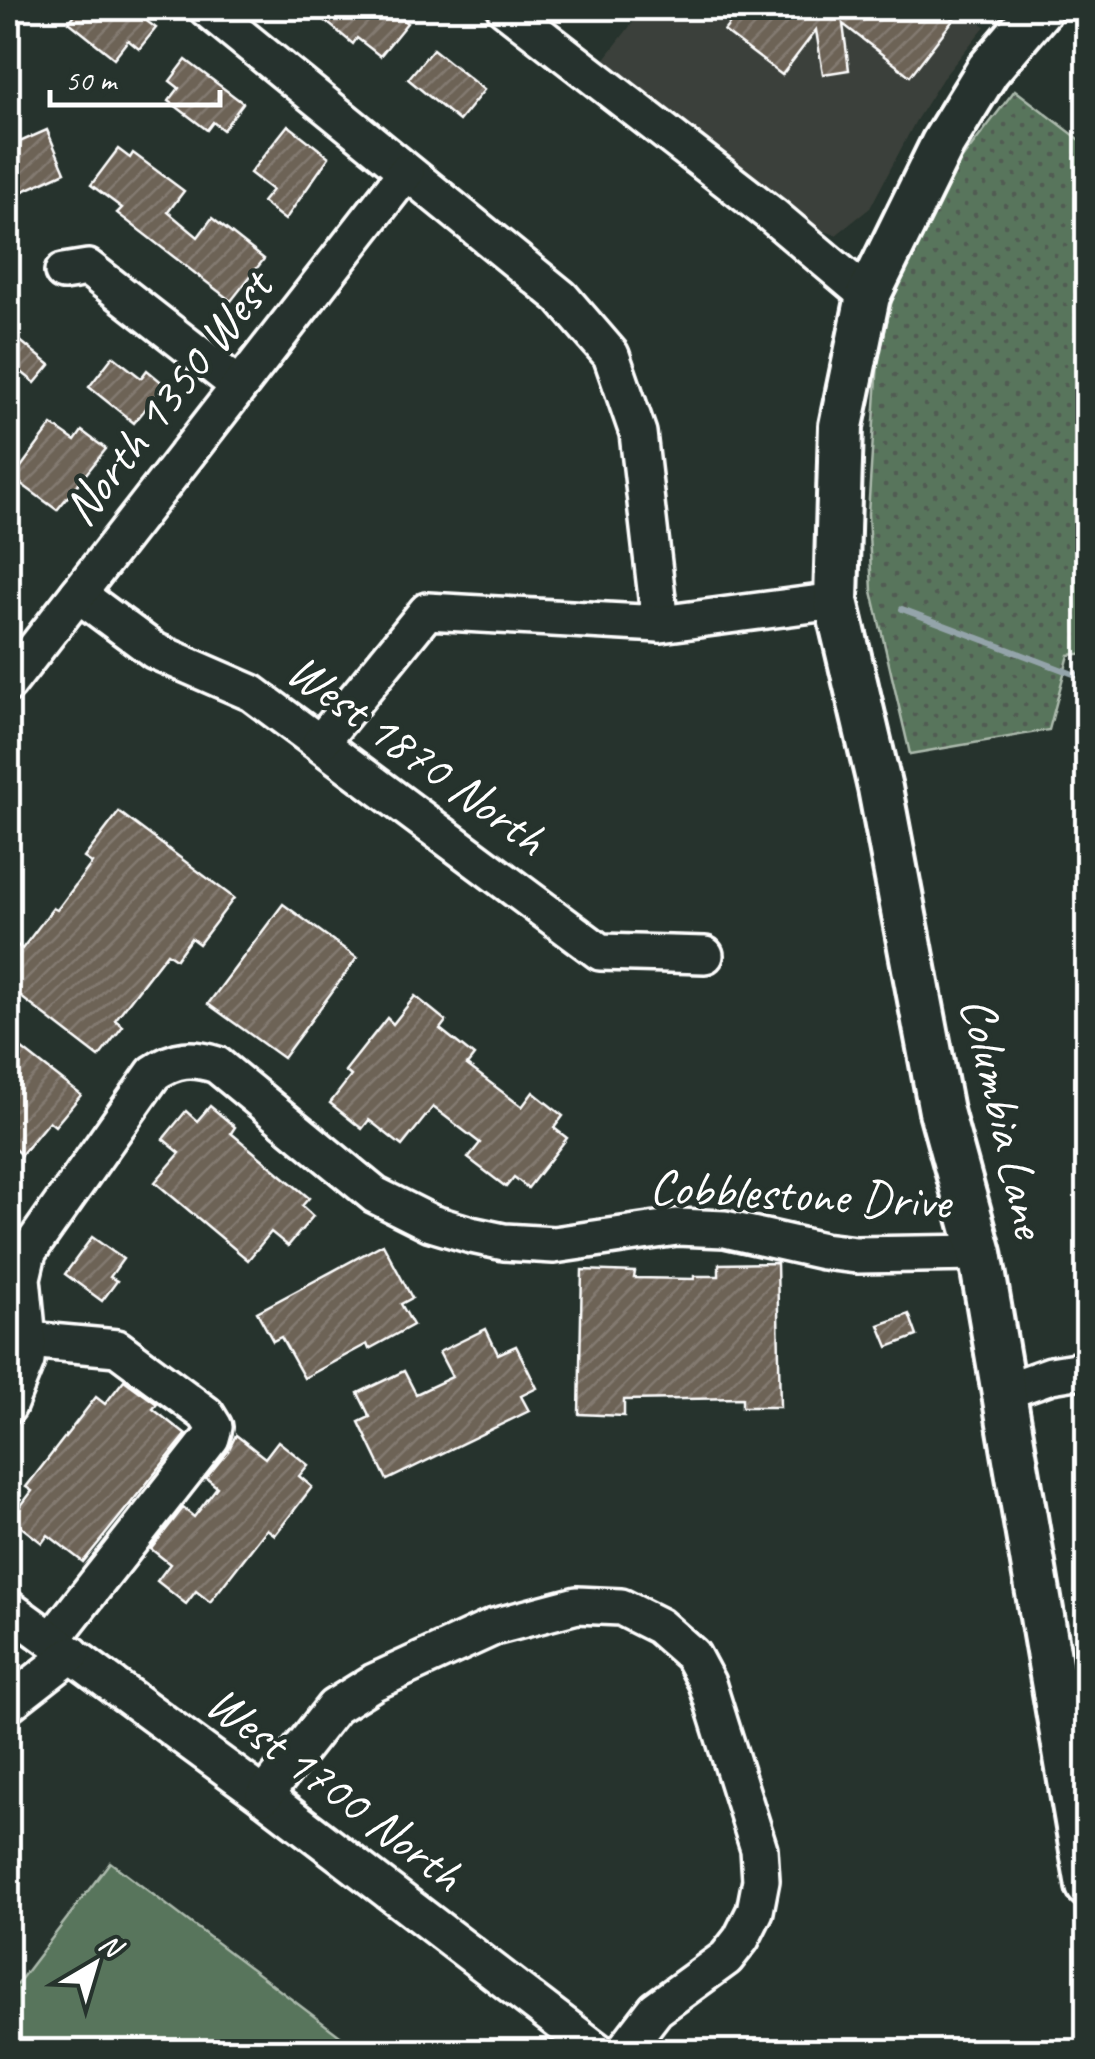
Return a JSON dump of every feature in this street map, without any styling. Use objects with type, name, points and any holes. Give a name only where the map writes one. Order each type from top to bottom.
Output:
[{"type":"main road","name":"Columbia Lane","points":[[1041,8],[988,70],[943,143],[868,296],[841,426],[836,601],[880,788],[941,1112],[980,1253],[1088,1886]]},
{"type":"street","points":[[206,8],[561,298],[611,355],[638,434],[660,624]]},
{"type":"street","points":[[505,8],[772,215],[868,296]]},
{"type":"street","name":"North 1350 West","points":[[8,684],[406,172]]},
{"type":"street","points":[[63,272],[88,268],[239,386]]},
{"type":"street","name":"West 1870 North","points":[[78,594],[155,651],[252,692],[600,952],[705,955]]},
{"type":"street","points":[[320,743],[427,611],[660,624],[836,601]]},
{"type":"street","name":"Cobblestone Drive","points":[[8,1406],[20,1381],[28,1340],[22,1278],[32,1243],[154,1074],[176,1060],[194,1059],[217,1065],[375,1195],[431,1223],[470,1235],[554,1245],[632,1232],[709,1228],[764,1235],[823,1251],[856,1255],[980,1253]]},
{"type":"street","points":[[8,1704],[62,1647],[211,1438],[214,1426],[206,1414],[117,1348],[28,1340]]},
{"type":"street","points":[[1002,1392],[1088,1369]]},
{"type":"street","points":[[264,1796],[334,1708],[374,1682],[494,1626],[577,1606],[621,1606],[659,1626],[692,1655],[707,1683],[759,1849],[761,1880],[755,1910],[741,1939],[726,1958],[656,2009],[623,2052]]},
{"type":"street","name":"West 1700 North","points":[[8,1608],[264,1796],[599,2052]]},
{"type":"shaded area","points":[[644,8],[961,8],[985,26],[942,79],[870,208],[836,235],[817,228],[604,60]]},
{"type":"green space","points":[[1015,90],[1087,145],[1087,653],[1069,655],[1049,730],[910,754],[872,591],[868,514],[878,361],[897,279],[939,189]]},
{"type":"green space","points":[[110,1862],[360,2051],[8,2051],[8,1996]]},
{"type":"building","points":[[80,8],[129,8],[156,28],[139,49],[128,40],[114,58],[69,22]]},
{"type":"building","points":[[333,8],[388,8],[407,23],[380,56],[357,38],[353,44],[323,19]]},
{"type":"building","points":[[742,8],[939,8],[954,19],[910,76],[843,24],[849,70],[823,74],[816,30],[782,75],[724,31]]},
{"type":"building","points":[[433,49],[484,90],[459,121],[408,79]]},
{"type":"building","points":[[186,60],[243,103],[223,130],[213,122],[207,130],[169,101],[179,88],[170,81]]},
{"type":"building","points":[[288,125],[329,157],[285,220],[262,202],[272,190],[250,173]]},
{"type":"building","points":[[47,130],[65,172],[8,198],[8,147]]},
{"type":"building","points":[[118,149],[130,158],[133,153],[184,191],[168,212],[198,237],[212,218],[264,259],[231,301],[117,213],[122,208],[91,185]]},
{"type":"building","points":[[8,331],[50,365],[35,383],[8,361]]},
{"type":"building","points":[[113,356],[141,378],[147,370],[165,385],[134,423],[89,387]]},
{"type":"building","points":[[52,425],[75,441],[82,431],[106,449],[57,510],[13,478]]},
{"type":"building","points":[[119,812],[234,898],[199,944],[191,938],[176,959],[167,953],[115,1020],[123,1026],[99,1057],[8,987],[8,956],[16,944],[22,949],[53,908],[57,910],[92,863],[84,858]]},
{"type":"building","points":[[283,904],[357,958],[283,1058],[208,1004]]},
{"type":"building","points":[[415,996],[446,1021],[440,1029],[474,1056],[467,1065],[522,1107],[533,1092],[563,1116],[554,1128],[567,1138],[528,1188],[514,1177],[506,1187],[468,1158],[480,1143],[433,1107],[402,1146],[369,1120],[362,1129],[330,1103],[351,1076],[345,1071],[387,1018],[393,1024]]},
{"type":"building","points":[[8,1038],[81,1095],[55,1126],[49,1121],[21,1155],[8,1143]]},
{"type":"building","points":[[210,1106],[235,1127],[231,1133],[309,1198],[302,1206],[313,1216],[288,1246],[271,1232],[248,1260],[155,1182],[180,1153],[163,1139],[186,1111],[197,1121]]},
{"type":"building","points":[[92,1237],[123,1259],[110,1277],[117,1281],[102,1301],[65,1274]]},
{"type":"building","points":[[383,1244],[412,1298],[401,1304],[413,1325],[369,1349],[367,1344],[304,1378],[281,1337],[273,1341],[257,1312]]},
{"type":"building","points":[[777,1263],[780,1407],[742,1407],[742,1398],[624,1400],[624,1416],[579,1414],[582,1270],[635,1272],[634,1278],[694,1279],[719,1276],[719,1264]]},
{"type":"building","points":[[909,1314],[917,1336],[888,1347],[879,1325]]},
{"type":"building","points":[[486,1329],[498,1354],[516,1346],[537,1388],[521,1396],[529,1411],[387,1480],[359,1422],[370,1417],[358,1393],[404,1371],[416,1394],[452,1377],[439,1352]]},
{"type":"building","points":[[124,1380],[157,1404],[153,1409],[186,1435],[83,1562],[48,1535],[42,1543],[11,1519],[32,1491],[26,1487],[96,1397],[105,1404]]},
{"type":"building","points":[[236,1435],[265,1458],[278,1441],[308,1465],[299,1476],[312,1487],[275,1535],[267,1529],[210,1602],[196,1591],[186,1604],[157,1581],[170,1564],[151,1549],[183,1508],[194,1517],[217,1487],[206,1478]]},
{"type":"waterway","points":[[902,609],[1076,675],[1088,672]]}]
